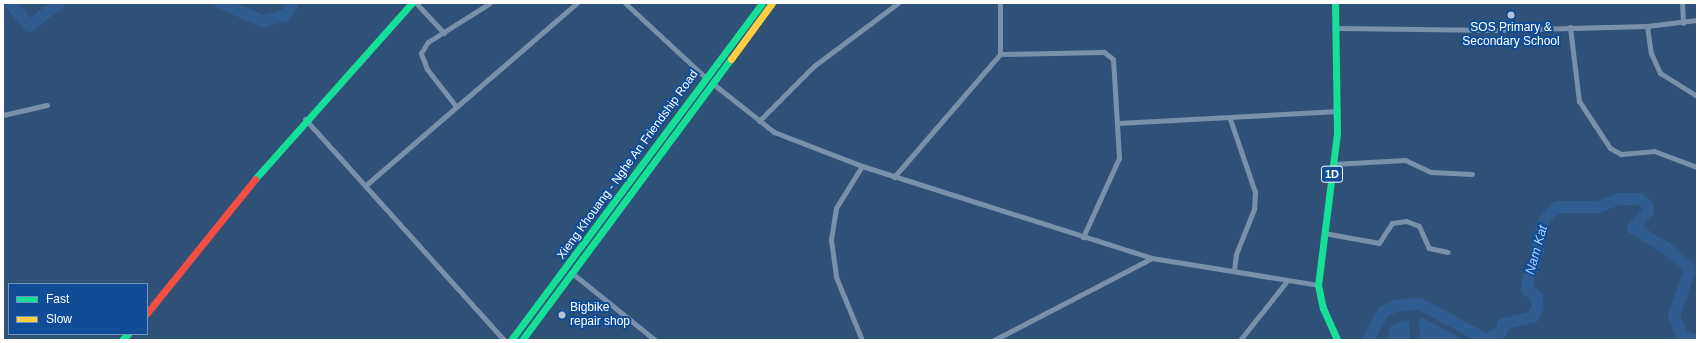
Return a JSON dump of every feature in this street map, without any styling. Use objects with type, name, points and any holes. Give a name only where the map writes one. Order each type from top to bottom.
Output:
[{"type":"main road","points":[[148,312],[305,119],[412,3]]},
{"type":"main road","name":"Xieng Khouang - Nghe An Friendship Road","points":[[512,340],[762,3]]},
{"type":"main road","name":"Xieng Khouang - Nghe An Friendship Road","points":[[522,340],[772,3]]},
{"type":"main road","name":"1D","points":[[1336,3],[1338,111],[1334,164],[1323,233],[1318,285],[1323,308],[1337,340]]},
{"type":"main road","points":[[706,78],[712,83]]},
{"type":"street","points":[[416,3],[444,33]]},
{"type":"street","points":[[455,105],[427,69],[421,53],[428,42],[490,3]]},
{"type":"street","points":[[366,185],[455,105],[576,3]]},
{"type":"street","points":[[625,3],[706,78]]},
{"type":"street","points":[[759,120],[814,66],[898,3]]},
{"type":"street","points":[[894,177],[1000,54],[1000,3]]},
{"type":"street","points":[[1682,3],[1683,22]]},
{"type":"street","points":[[1336,28],[1647,26],[1697,20]]},
{"type":"street","points":[[1647,26],[1651,53],[1660,73],[1697,96]]},
{"type":"street","points":[[1570,27],[1579,101],[1610,148],[1621,154],[1654,150],[1697,167]]},
{"type":"street","points":[[1000,54],[1104,52],[1111,55],[1118,123],[1119,158],[1083,237]]},
{"type":"street","points":[[712,83],[774,132],[894,177],[1152,258],[1318,285]]},
{"type":"street","points":[[3,115],[47,105]]},
{"type":"street","points":[[1118,123],[1230,119],[1338,111]]},
{"type":"street","points":[[305,119],[504,340]]},
{"type":"street","points":[[1230,119],[1256,192],[1254,209],[1236,254],[1234,271]]},
{"type":"street","points":[[1334,164],[1404,160],[1431,172],[1472,174]]},
{"type":"street","points":[[862,166],[836,208],[831,240],[836,277],[862,340]]},
{"type":"street","points":[[1323,233],[1379,243],[1392,223],[1406,221],[1418,226],[1429,248],[1448,252]]},
{"type":"street","points":[[994,340],[1152,258]]},
{"type":"street","points":[[572,273],[655,340]]},
{"type":"street","points":[[1240,340],[1287,281]]},
{"type":"water","points":[[1423,318],[1459,337],[1461,340],[1421,340],[1418,319]]},
{"type":"water","points":[[1402,320],[1409,321],[1410,340],[1388,340],[1390,327]]},
{"type":"building","name":"Bigbike repair shop","points":[[562,308],[568,312],[562,321],[556,317]]},
{"type":"waterway","points":[[10,3],[29,26],[60,3]]},
{"type":"waterway","points":[[220,3],[263,21],[286,15],[293,3]]},
{"type":"waterway","name":"Nam Kat","points":[[1368,340],[1383,312],[1395,306],[1420,304],[1485,339],[1501,333],[1503,324],[1533,317],[1538,307],[1537,297],[1527,290],[1528,281],[1538,250],[1539,234],[1546,218],[1557,207],[1598,207],[1619,199],[1640,199],[1648,207],[1648,212],[1633,228],[1665,247],[1690,269],[1674,316],[1682,335],[1693,340]]},
{"type":"traffic: fast","points":[[255,179],[412,3]]},
{"type":"traffic: fast","points":[[511,340],[762,3]]},
{"type":"traffic: fast","points":[[1335,3],[1337,133],[1318,285],[1323,308],[1337,340]]},
{"type":"traffic: fast","points":[[522,340],[731,59]]},
{"type":"traffic: fast","points":[[122,340],[127,335]]},
{"type":"traffic: slow","points":[[731,59],[772,3]]},
{"type":"traffic: jam","points":[[148,312],[255,179]]},
{"type":"place","name":"SOS Primary & Secondary School","points":[[1511,15]]},
{"type":"place","name":"Bigbike repair shop","points":[[562,315]]}]
